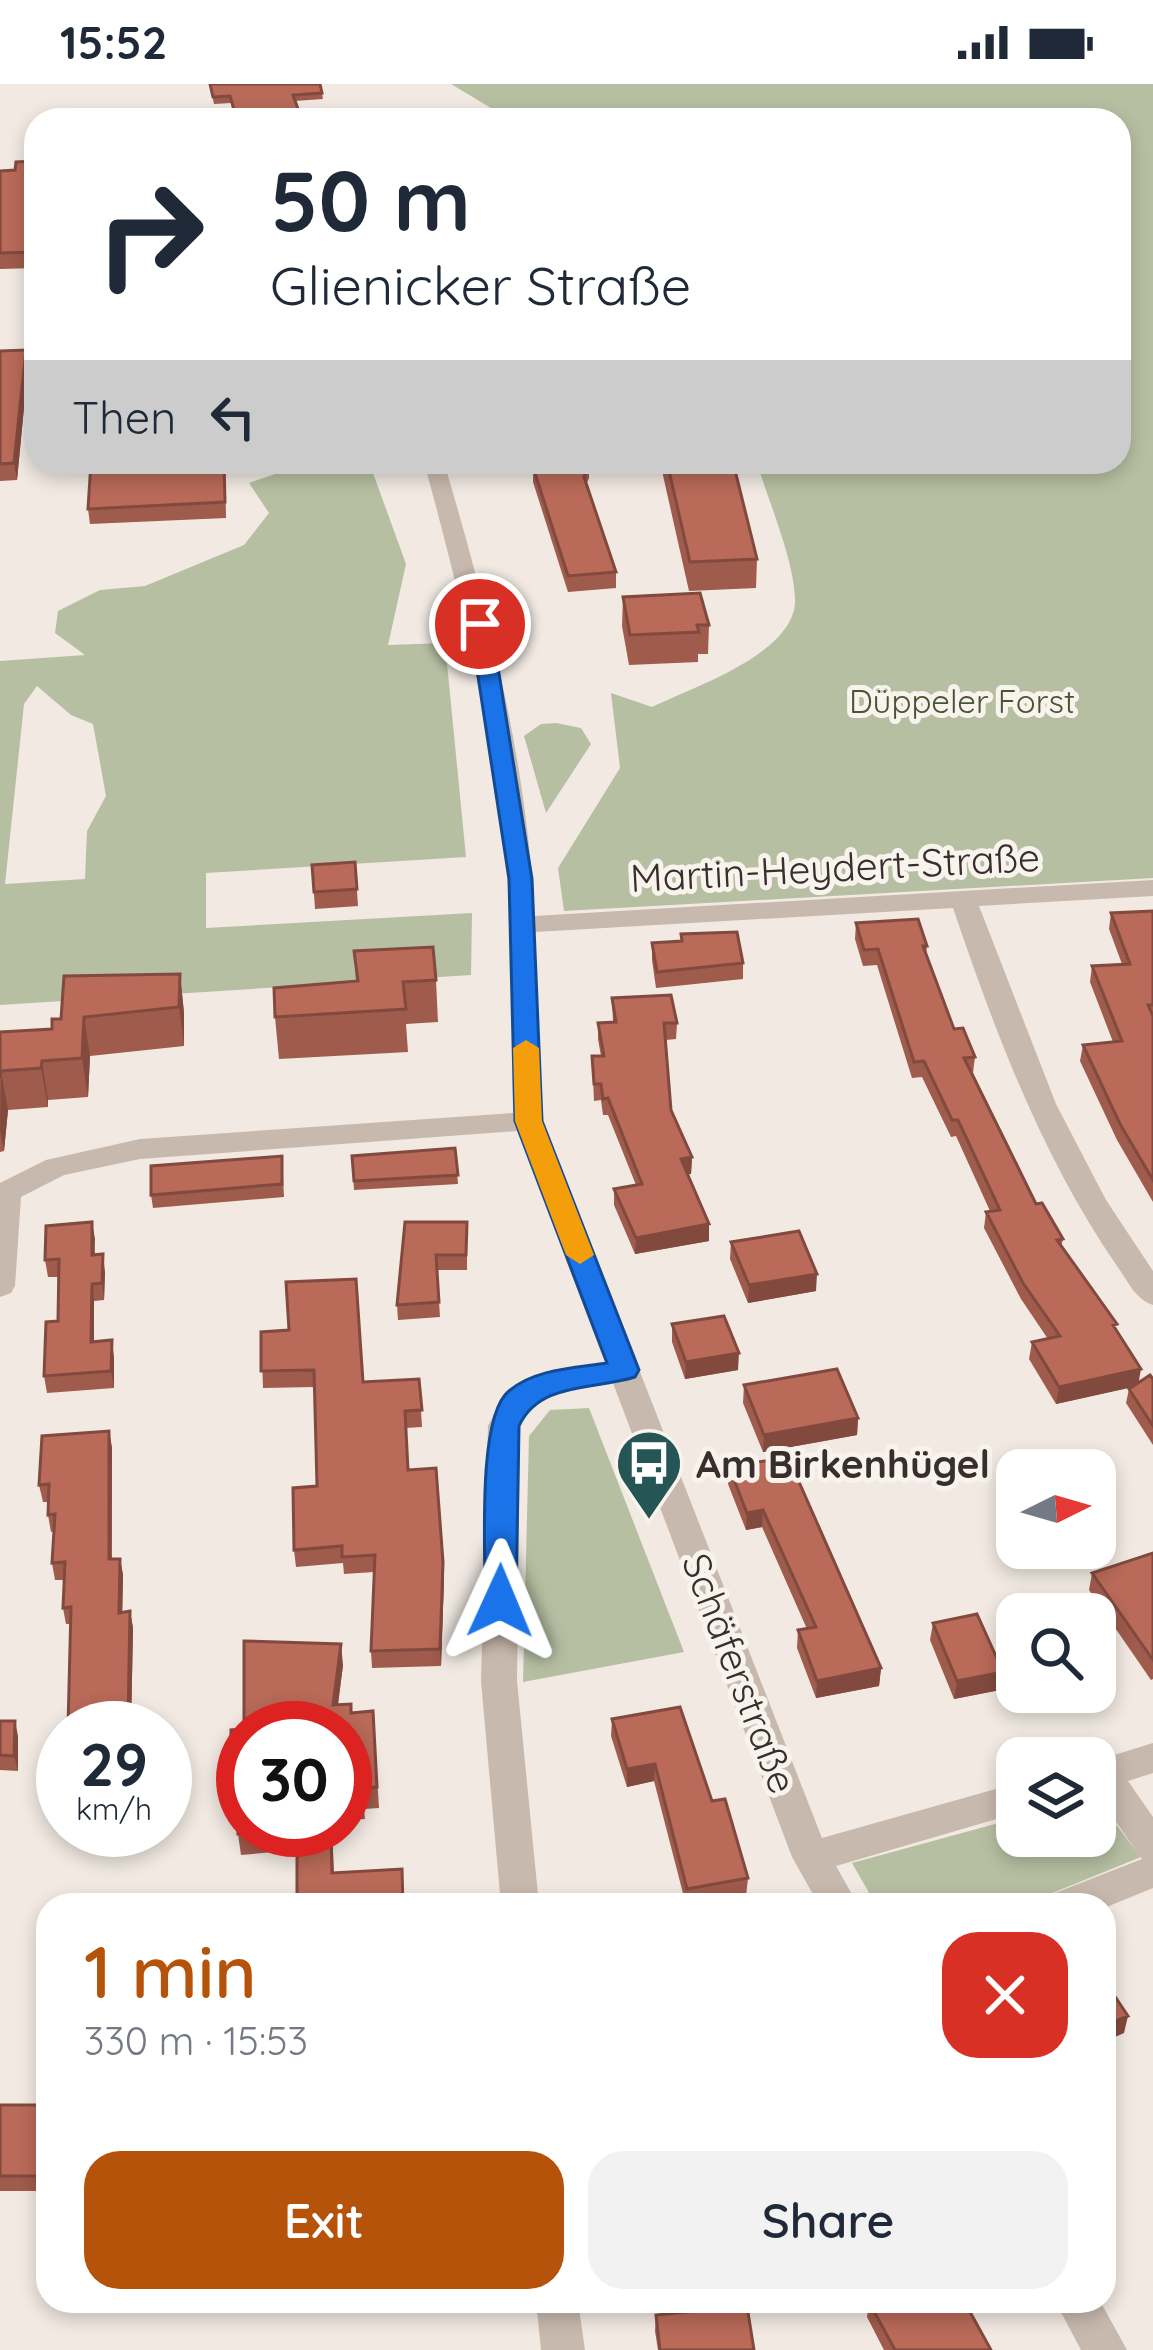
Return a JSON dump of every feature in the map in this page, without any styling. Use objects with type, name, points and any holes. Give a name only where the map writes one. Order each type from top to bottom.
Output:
[{"type":"street","name":"Schäferstraße","points":[[437,474],[480,624],[514,830],[529,1121],[811,1857],[832,1893]]},
{"type":"street","name":"Martin-Heydert-Straße","points":[[521,925],[1153,888]]},
{"type":"street","points":[[963,899],[1017,1056],[1066,1159],[1153,1294]]},
{"type":"street","points":[[0,1286],[3,1194],[56,1167],[140,1149],[529,1121]]},
{"type":"street","points":[[519,1893],[499,1681],[504,1426],[517,1399],[546,1384],[624,1370]]},
{"type":"street","points":[[1116,1770],[1153,1758]]},
{"type":"street","points":[[1116,1798],[1153,1847]]},
{"type":"street","points":[[811,1857],[996,1804]]},
{"type":"street","points":[[1099,1893],[1153,1871]]},
{"type":"street","points":[[558,2313],[563,2350]]},
{"type":"street","points":[[1083,2313],[1105,2350]]},
{"type":"green space","name":"Düppeler Forst","points":[[451,84],[1153,84],[1153,878],[564,911],[558,868],[620,768],[611,693],[652,707],[740,666],[779,636],[791,618],[795,599],[790,566],[761,474],[1131,474],[1131,108],[491,108]]},
{"type":"green space","points":[[275,474],[373,474],[406,564],[388,645],[445,643],[466,857],[206,873],[206,928],[472,913],[471,975],[0,1005],[0,661],[85,655],[55,633],[58,611],[100,590],[145,586],[244,545],[269,513],[249,483]],"holes":[[[37,686],[71,715],[93,724],[106,796],[87,831],[85,879],[5,884],[24,704]]]},
{"type":"green space","points":[[541,724],[581,728],[591,744],[546,813],[524,736]]},
{"type":"green space","points":[[589,1408],[684,1652],[523,1682],[529,1436],[550,1410]]},
{"type":"green space","points":[[996,1824],[996,1857],[1116,1857],[1116,1824],[1141,1857],[1052,1893],[869,1893],[852,1863]]},
{"type":"building","points":[[210,84],[320,84],[322,93],[293,95],[298,108],[234,108],[230,96],[213,97]]},
{"type":"building","points":[[16,162],[24,162],[24,252],[0,253],[0,171],[15,170]]},
{"type":"building","points":[[24,350],[14,463],[0,464],[0,351]]},
{"type":"building","points":[[90,474],[224,474],[225,502],[88,509]]},
{"type":"building","points":[[535,474],[585,474],[616,572],[568,576]]},
{"type":"building","points":[[670,474],[736,474],[757,559],[690,562]]},
{"type":"building","points":[[700,593],[709,625],[697,625],[699,632],[630,635],[623,597]]},
{"type":"building","points":[[355,862],[357,889],[314,892],[312,865]]},
{"type":"building","points":[[1153,911],[1153,1005],[1148,1005],[1153,1016],[1153,1180],[1083,1045],[1122,1041],[1092,966],[1130,964],[1111,913]]},
{"type":"building","points":[[918,919],[927,946],[923,946],[954,1029],[963,1028],[975,1057],[964,1058],[1036,1204],[1042,1203],[1063,1239],[1057,1240],[1117,1324],[1113,1325],[1141,1369],[1059,1387],[1032,1342],[1060,1336],[1023,1283],[986,1212],[1000,1210],[924,1061],[914,1062],[878,949],[864,950],[856,923]]},
{"type":"building","points":[[737,932],[743,963],[657,972],[652,943],[682,941],[681,934]]},
{"type":"building","points":[[433,947],[436,980],[403,982],[406,1009],[275,1017],[274,988],[358,981],[354,951]]},
{"type":"building","points":[[180,974],[179,1007],[84,1017],[82,1058],[1,1071],[0,1078],[0,1032],[52,1029],[52,1019],[61,1019],[64,976]]},
{"type":"building","points":[[671,995],[677,1023],[664,1023],[671,1110],[692,1157],[681,1159],[709,1224],[636,1238],[614,1189],[642,1184],[608,1098],[603,1099],[601,1084],[594,1084],[592,1056],[604,1056],[598,1023],[616,1022],[612,998]]},
{"type":"building","points":[[455,1148],[458,1175],[354,1181],[352,1156]]},
{"type":"building","points":[[282,1156],[282,1184],[151,1195],[151,1166]]},
{"type":"building","points":[[92,1222],[92,1255],[103,1254],[102,1283],[92,1284],[91,1342],[112,1340],[111,1371],[44,1376],[46,1322],[58,1321],[59,1259],[45,1260],[46,1226]]},
{"type":"building","points":[[405,1222],[467,1222],[466,1255],[436,1255],[439,1302],[397,1305]]},
{"type":"building","points":[[799,1231],[817,1274],[749,1285],[731,1242]]},
{"type":"building","points":[[356,1279],[363,1382],[419,1379],[422,1410],[405,1411],[408,1470],[436,1468],[443,1562],[440,1649],[371,1651],[375,1555],[342,1557],[342,1546],[294,1550],[293,1488],[317,1486],[314,1370],[261,1371],[261,1332],[289,1330],[286,1282]]},
{"type":"building","points":[[724,1316],[739,1353],[686,1362],[672,1324]]},
{"type":"building","points":[[837,1369],[858,1418],[764,1435],[744,1385]]},
{"type":"building","points":[[1150,1375],[1153,1379],[1153,1426],[1129,1389]]},
{"type":"building","points":[[109,1431],[109,1559],[120,1559],[119,1613],[130,1611],[128,1701],[69,1701],[71,1607],[63,1608],[65,1562],[52,1563],[55,1514],[48,1515],[49,1484],[39,1485],[42,1436]]},
{"type":"building","points":[[788,1457],[881,1668],[817,1681],[798,1630],[816,1627],[763,1510],[747,1513],[729,1467]]},
{"type":"building","points":[[1153,1553],[1153,1660],[1116,1607],[1116,1593],[1106,1593],[1092,1573],[1116,1569]]},
{"type":"building","points":[[977,1614],[996,1656],[996,1673],[957,1681],[933,1623]]},
{"type":"building","points":[[244,1641],[341,1644],[334,1701],[244,1701]]},
{"type":"building","points":[[680,1707],[712,1801],[725,1799],[748,1878],[687,1889],[655,1764],[627,1769],[612,1719]]},
{"type":"building","points":[[373,1711],[377,1787],[372,1787]]},
{"type":"building","points":[[0,1721],[15,1721],[14,1756],[0,1755]]},
{"type":"building","points":[[297,1857],[332,1857],[332,1873],[402,1869],[403,1893],[297,1893]]},
{"type":"building","points":[[1116,1998],[1128,2016],[1116,2021]]},
{"type":"building","points":[[0,2105],[36,2105],[36,2176],[0,2176]]},
{"type":"building","points":[[748,2313],[754,2350],[660,2350],[656,2315]]},
{"type":"building","points":[[875,2313],[971,2313],[991,2350],[895,2350]]},
{"type":"slow traffic","points":[[526,1048],[529,1121],[580,1255]]},
{"type":"place","name":"Am Birkenhügel","points":[[649,1522]]},
{"type":"route","points":[[480,624],[520,879],[529,1121],[624,1370],[546,1384],[517,1399],[504,1426],[500,1601]]}]
